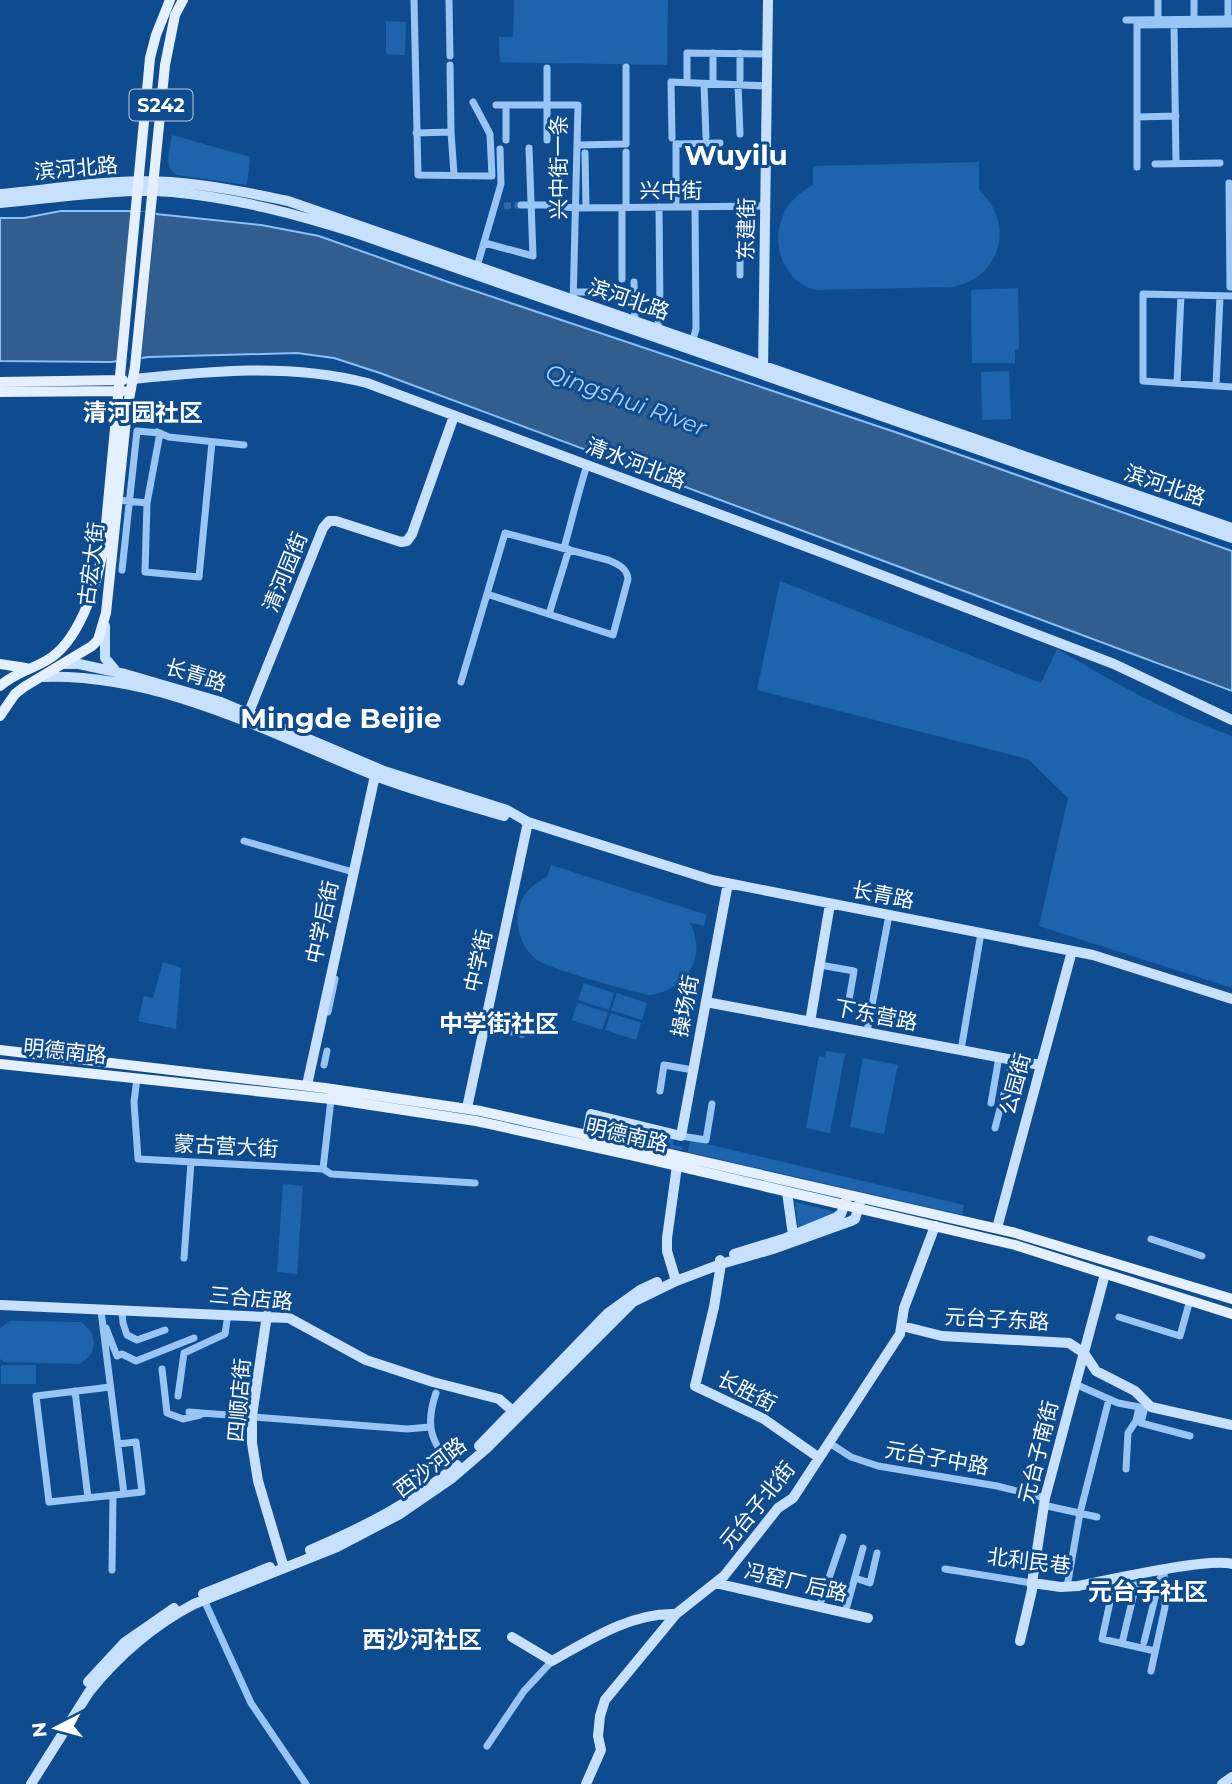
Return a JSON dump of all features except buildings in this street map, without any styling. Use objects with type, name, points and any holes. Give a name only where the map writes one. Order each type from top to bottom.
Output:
[{"type":"main road","name":"S242","points":[[139,187],[150,58],[170,0]]},
{"type":"main road","name":"S242","points":[[134,373],[165,65],[175,15],[183,0]]},
{"type":"main road","name":"古宏大街","points":[[0,686],[5,677],[50,659],[58,652],[77,623],[94,588],[104,549],[139,187]]},
{"type":"main road","name":"古宏大街","points":[[0,716],[15,694],[64,664],[75,661],[98,640],[106,613],[124,501],[126,428],[134,373]]},
{"type":"main road","name":"清水河北路","points":[[0,391],[118,386],[134,373]]},
{"type":"main road","name":"清水河北路","points":[[0,382],[118,386],[130,391]]},
{"type":"main road","points":[[0,664],[28,668],[64,664]]},
{"type":"main road","name":"长青路","points":[[5,677],[41,677]]},
{"type":"main road","name":"明德南路","points":[[0,1050],[307,1086],[327,1095],[477,1121],[587,1136],[997,1228],[1232,1299]]},
{"type":"main road","points":[[6,1064],[13,1052]]},
{"type":"main road","name":"明德南路","points":[[6,1064],[467,1108],[514,1124],[677,1166],[1015,1245],[1232,1314]]},
{"type":"street","points":[[414,0],[418,175],[492,176],[490,134],[472,102]]},
{"type":"street","points":[[449,0],[450,56]]},
{"type":"street","name":"东建街","points":[[763,370],[768,0]]},
{"type":"street","points":[[1158,0],[1158,19]]},
{"type":"street","points":[[1194,0],[1194,19]]},
{"type":"street","points":[[1228,0],[1231,20]]},
{"type":"street","points":[[1126,20],[1231,20]]},
{"type":"street","points":[[1138,167],[1137,25],[1231,20]]},
{"type":"street","points":[[1174,24],[1176,163]]},
{"type":"street","points":[[687,78],[687,53],[767,54]]},
{"type":"street","points":[[713,53],[713,79]]},
{"type":"street","points":[[740,53],[740,134]]},
{"type":"street","points":[[450,65],[454,174]]},
{"type":"street","points":[[577,145],[626,144],[626,67]]},
{"type":"street","points":[[547,68],[547,140]]},
{"type":"street","points":[[672,138],[671,82],[739,82],[767,86]]},
{"type":"street","points":[[704,83],[706,137]]},
{"type":"street","name":"兴中街一条","points":[[496,105],[578,105],[574,300]]},
{"type":"street","points":[[506,105],[506,140]]},
{"type":"street","points":[[1137,117],[1176,116]]},
{"type":"street","points":[[416,133],[451,132]]},
{"type":"street","points":[[676,201],[676,144],[720,143]]},
{"type":"street","points":[[485,243],[533,256],[529,148]]},
{"type":"street","points":[[475,271],[499,206],[500,149]]},
{"type":"street","points":[[622,279],[626,152]]},
{"type":"street","points":[[585,153],[586,208]]},
{"type":"street","points":[[1156,163],[1220,163]]},
{"type":"street","points":[[1229,183],[1232,287]]},
{"type":"street","name":"滨河北路","points":[[0,203],[139,187]]},
{"type":"street","name":"滨河北路","points":[[0,194],[154,187],[286,211],[574,300],[657,334],[1232,528]]},
{"type":"street","name":"兴中街","points":[[522,205],[576,208],[766,206]]},
{"type":"street","points":[[657,334],[659,207]]},
{"type":"street","points":[[692,346],[696,329],[695,207]]},
{"type":"street","points":[[740,207],[740,275]]},
{"type":"street","points":[[634,282],[634,326]]},
{"type":"street","points":[[574,300],[597,292]]},
{"type":"street","points":[[1232,296],[1143,294],[1143,381],[1232,387]]},
{"type":"street","points":[[1178,383],[1181,295]]},
{"type":"street","points":[[1216,386],[1220,296]]},
{"type":"street","name":"清水河北路","points":[[134,373],[260,370],[312,372],[367,383],[1114,664],[1232,720]]},
{"type":"street","name":"滨河北路","points":[[763,370],[1232,538]]},
{"type":"street","name":"清河园街","points":[[247,717],[323,528],[329,521],[336,521],[401,542],[407,541],[412,534],[454,416]]},
{"type":"street","points":[[126,428],[153,430],[169,437],[244,445]]},
{"type":"street","points":[[122,570],[124,501],[137,431],[160,433]]},
{"type":"street","points":[[160,433],[147,503],[145,572],[199,577],[212,442]]},
{"type":"street","points":[[550,614],[574,514],[574,501],[587,465]]},
{"type":"street","points":[[124,501],[147,503]]},
{"type":"street","points":[[461,682],[505,533],[608,560],[628,573],[628,586],[613,635],[487,594]]},
{"type":"street","points":[[106,613],[105,658],[114,670],[125,674]]},
{"type":"street","points":[[77,623],[72,642],[75,661],[86,678]]},
{"type":"street","name":"长青路","points":[[75,661],[125,674],[247,717],[376,772],[507,810],[528,822],[728,884],[1093,955],[1232,999]]},
{"type":"street","name":"长青路","points":[[41,677],[86,678],[162,693],[247,717]]},
{"type":"street","name":"中学后街","points":[[307,1086],[376,772]]},
{"type":"street","name":"中学街","points":[[467,1108],[528,822]]},
{"type":"street","points":[[244,841],[353,872]]},
{"type":"street","name":"操场街","points":[[681,1136],[728,884]]},
{"type":"street","points":[[810,1022],[830,904]]},
{"type":"street","points":[[867,1032],[889,915]]},
{"type":"street","points":[[961,1050],[981,933]]},
{"type":"street","name":"公园街","points":[[997,1228],[1072,951]]},
{"type":"street","points":[[820,965],[854,971],[848,1006]]},
{"type":"street","points":[[328,1013],[330,988],[338,966]]},
{"type":"street","name":"下东营路","points":[[706,1002],[1040,1065]]},
{"type":"street","points":[[484,1026],[522,1034]]},
{"type":"street","points":[[314,1055],[325,1058]]},
{"type":"street","points":[[991,1102],[999,1057]]},
{"type":"street","points":[[995,1128],[1013,1060]]},
{"type":"street","points":[[660,1091],[664,1065],[693,1070]]},
{"type":"street","name":"蒙古营大街","points":[[137,1078],[134,1102],[138,1159],[323,1169],[331,1174],[475,1183]]},
{"type":"street","points":[[323,1169],[327,1095]]},
{"type":"street","points":[[587,1136],[591,1114],[706,1140],[712,1104]]},
{"type":"street","points":[[184,1258],[191,1162]]},
{"type":"street","points":[[676,1278],[667,1251],[667,1238],[677,1166]]},
{"type":"street","points":[[787,1192],[793,1235]]},
{"type":"street","points":[[845,1206],[848,1194]]},
{"type":"street","points":[[858,1209],[861,1196]]},
{"type":"street","name":"西沙河路","points":[[24,1784],[83,1688],[125,1642],[171,1609],[373,1530],[400,1514],[451,1479],[487,1448],[608,1313],[640,1290],[835,1218],[845,1206]]},
{"type":"street","name":"西沙河路","points":[[721,1262],[773,1250],[851,1222],[858,1209]]},
{"type":"street","name":"元台子北街","points":[[586,1784],[601,1750],[598,1736],[605,1700],[676,1614],[724,1576],[778,1508],[793,1498],[900,1334],[904,1308],[935,1226]]},
{"type":"street","points":[[1151,1240],[1202,1256]]},
{"type":"street","name":"长胜街","points":[[721,1262],[714,1307],[695,1386],[764,1419],[818,1457]]},
{"type":"street","name":"元台子南街","points":[[1020,1641],[1032,1590],[1044,1502],[1105,1274]]},
{"type":"street","points":[[1119,1317],[1180,1336],[1190,1300]]},
{"type":"street","name":"三合店路","points":[[0,1305],[289,1318],[303,1323],[366,1360],[433,1382],[499,1399],[515,1414]]},
{"type":"street","points":[[101,1311],[110,1349],[117,1356],[122,1354],[136,1361],[194,1338]]},
{"type":"street","points":[[122,1312],[127,1335],[137,1340],[165,1330]]},
{"type":"street","points":[[178,1396],[184,1353],[225,1334],[228,1314]]},
{"type":"street","name":"四顺店街","points":[[267,1315],[252,1416],[252,1443],[258,1481],[283,1565]]},
{"type":"street","name":"元台子东路","points":[[902,1326],[942,1336],[1065,1342],[1084,1353],[1096,1371],[1135,1391],[1142,1403],[1232,1425]]},
{"type":"street","points":[[105,1327],[110,1349],[110,1387],[124,1494]]},
{"type":"street","points":[[162,1369],[167,1413],[183,1419],[204,1413]]},
{"type":"street","points":[[1075,1384],[1109,1399],[1142,1403]]},
{"type":"street","points":[[110,1387],[37,1396],[48,1502],[142,1492],[136,1442],[118,1444]]},
{"type":"street","points":[[75,1391],[88,1498]]},
{"type":"street","points":[[436,1393],[430,1408],[430,1427],[434,1443],[453,1469]]},
{"type":"street","points":[[1067,1587],[1080,1513],[1109,1399]]},
{"type":"street","points":[[1142,1403],[1141,1423],[1191,1436]]},
{"type":"street","points":[[1126,1469],[1128,1433],[1136,1421],[1142,1403]]},
{"type":"street","points":[[189,1412],[407,1429],[430,1427]]},
{"type":"street","name":"西沙河路","points":[[31,1784],[89,1692],[110,1667],[140,1640],[172,1616],[359,1530],[394,1510],[453,1469],[515,1414]]},
{"type":"street","name":"元台子中路","points":[[828,1442],[851,1457],[878,1466],[997,1486],[1097,1517]]},
{"type":"street","points":[[112,1570],[113,1495]]},
{"type":"street","points":[[819,1607],[842,1537]]},
{"type":"street","points":[[845,1613],[863,1548]]},
{"type":"street","points":[[855,1578],[870,1583],[877,1553]]},
{"type":"street","name":"北利民巷","points":[[945,1569],[1067,1587],[1161,1575],[1226,1562],[1232,1564]]},
{"type":"street","points":[[1155,1651],[1102,1639],[1113,1588],[1136,1585],[1161,1575]]},
{"type":"street","points":[[1144,1642],[1161,1575]]},
{"type":"street","points":[[1151,1671],[1165,1607],[1161,1575]]},
{"type":"street","name":"冯窑厂后路","points":[[715,1583],[868,1619]]},
{"type":"street","points":[[1122,1643],[1136,1585]]},
{"type":"street","points":[[204,1600],[251,1703],[306,1784]]},
{"type":"street","points":[[487,1746],[524,1691],[552,1661],[613,1628],[640,1619],[676,1614]]},
{"type":"street","points":[[512,1637],[552,1661]]},
{"type":"street","points":[[1222,1784],[1232,1777]]},
{"type":"shaded area","points":[[514,0],[668,0],[667,65],[500,62],[499,37],[513,37]]},
{"type":"shaded area","points":[[386,21],[406,22],[405,55],[386,54]]},
{"type":"shaded area","points":[[172,135],[250,157],[247,185],[177,175],[169,163]]},
{"type":"shaded area","points":[[979,162],[979,190],[997,218],[1000,233],[992,261],[983,272],[969,281],[953,287],[816,290],[805,286],[788,271],[779,250],[779,227],[791,202],[813,185],[813,166]]},
{"type":"shaded area","points":[[1018,288],[1019,349],[1015,350],[1015,363],[972,363],[971,290]]},
{"type":"shaded area","points":[[1009,371],[1011,419],[982,420],[981,372]]},
{"type":"shaded area","points":[[780,581],[1041,683],[1057,649],[1142,697],[1232,736],[1232,988],[1039,926],[1068,798],[1028,759],[757,690]]},
{"type":"shaded area","points":[[551,865],[707,915],[704,926],[689,922],[695,934],[696,947],[691,969],[674,986],[650,995],[574,974],[537,960],[521,939],[518,912],[525,895],[547,877]]},
{"type":"shaded area","points":[[163,962],[181,968],[176,1029],[138,1021],[144,996],[153,998]]},
{"type":"shaded area","points":[[584,983],[614,993],[609,1010],[578,1000]]},
{"type":"shaded area","points":[[617,993],[647,1003],[642,1020],[611,1010]]},
{"type":"shaded area","points":[[577,1003],[608,1013],[602,1030],[572,1020]]},
{"type":"shaded area","points":[[611,1013],[641,1023],[636,1040],[605,1030]]},
{"type":"shaded area","points":[[826,1051],[845,1054],[830,1133],[806,1128],[819,1056],[825,1057]]},
{"type":"shaded area","points":[[863,1058],[898,1065],[884,1134],[850,1127]]},
{"type":"shaded area","points":[[600,1122],[674,1138],[673,1145],[683,1147],[682,1150],[597,1134]]},
{"type":"shaded area","points":[[690,1140],[964,1205],[962,1215],[688,1152]]},
{"type":"shaded area","points":[[283,1184],[303,1186],[297,1274],[277,1272]]},
{"type":"shaded area","points":[[795,1202],[832,1211],[833,1214],[798,1227]]},
{"type":"shaded area","points":[[10,1321],[81,1322],[91,1333],[93,1350],[79,1364],[4,1362],[0,1359],[0,1328]]},
{"type":"shaded area","points":[[1,1365],[36,1365],[36,1384],[1,1384]]},
{"type":"water","name":"Qingshui River","points":[[61,211],[128,211],[261,225],[319,236],[901,434],[1232,551],[1232,691],[334,358],[297,353],[149,357],[111,362],[0,361],[0,218],[24,218]]},
{"type":"pier","points":[[133,211],[156,213],[141,362],[117,365]]},
{"type":"tunnel","points":[[504,206],[521,205]]},
{"type":"district","name":"Wuyilu","points":[[736,155]]},
{"type":"district","name":"清河园社区","points":[[143,412]]},
{"type":"district","name":"Mingde Beijie","points":[[341,718]]},
{"type":"district","name":"中学街社区","points":[[499,1023]]},
{"type":"district","name":"元台子社区","points":[[1148,1591]]},
{"type":"district","name":"西沙河社区","points":[[422,1639]]}]
